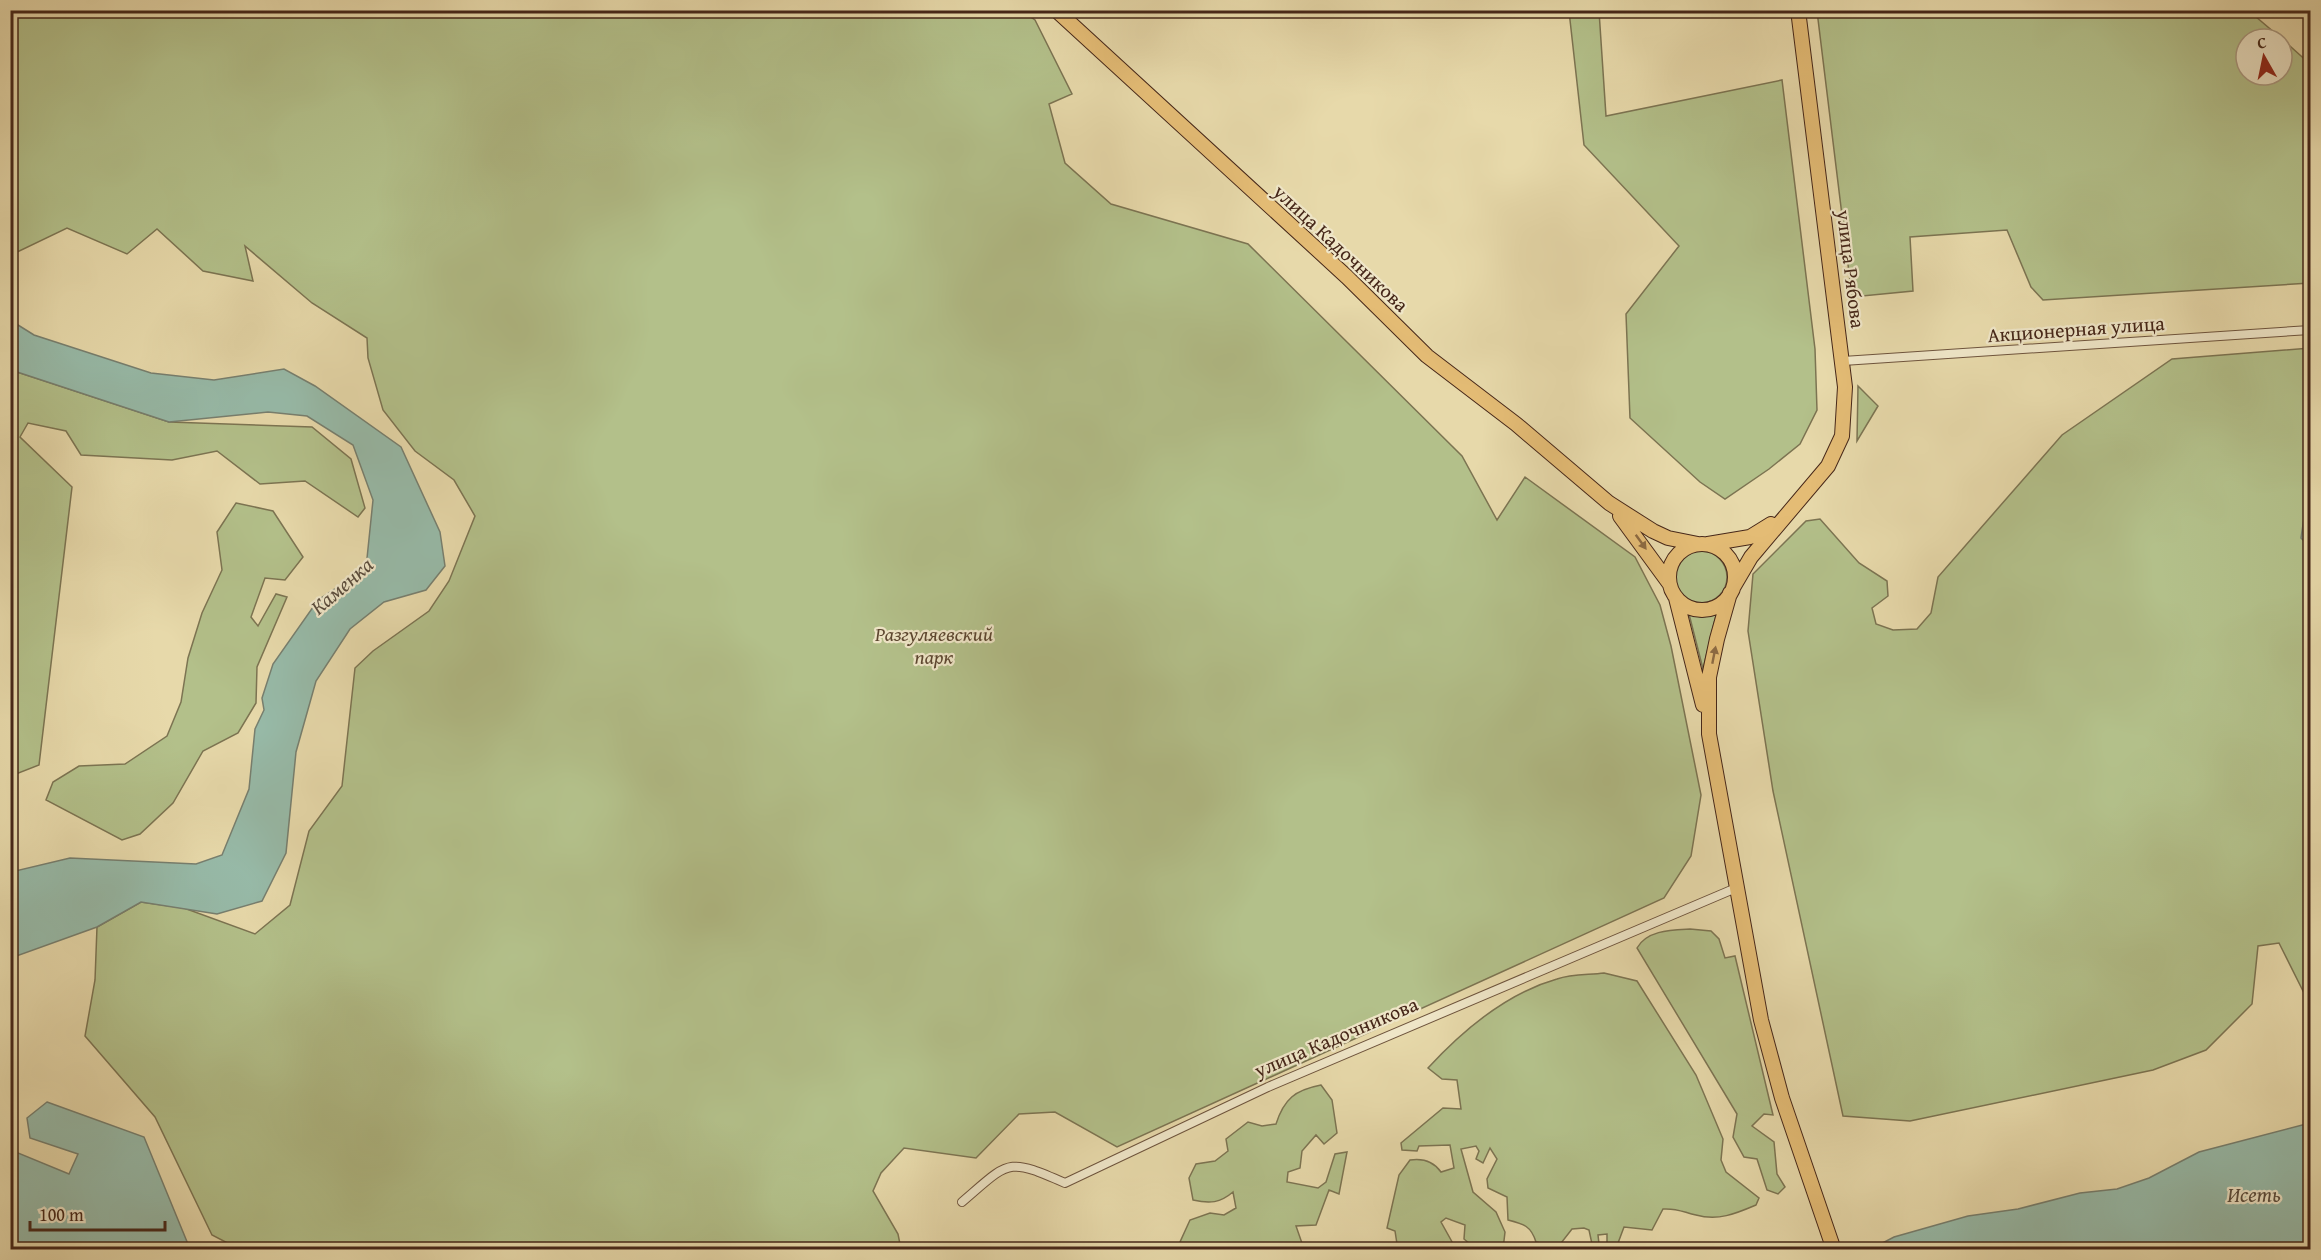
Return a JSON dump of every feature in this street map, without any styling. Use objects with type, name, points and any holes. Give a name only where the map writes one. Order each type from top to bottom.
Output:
[{"type":"main road","name":"улица Кадочникова","points":[[1056,10],[1347,277],[1427,356],[1516,424],[1609,503]]},
{"type":"main road","name":"улица Рябова","points":[[1786,515],[1828,466],[1839,445],[1845,414],[1843,361],[1798,10]]},
{"type":"main road","points":[[1609,503],[1653,531],[1702,544],[1727,556],[1734,570],[1732,589],[1717,639],[1710,677],[1709,734]]},
{"type":"main road","points":[[1609,503],[1636,534],[1676,598],[1709,734],[1736,888],[1770,1054],[1834,1250]]},
{"type":"main road","points":[[1669,584],[1673,561],[1684,549],[1750,537],[1786,515]]},
{"type":"main road","points":[[1676,598],[1689,608],[1705,610],[1720,605],[1732,589],[1744,566],[1786,515]]},
{"type":"street","name":"Акционерная улица","points":[[1843,361],[2310,330]]},
{"type":"street","name":"улица Кадочникова","points":[[962,1202],[1001,1169],[1024,1165],[1065,1183],[1268,1087],[1736,888]]},
{"type":"green space","name":"Разгуляевский парк","points":[[11,11],[1022,11],[1035,20],[1072,94],[1049,104],[1065,163],[1111,204],[1248,244],[1462,456],[1497,520],[1525,477],[1635,557],[1660,605],[1671,646],[1701,795],[1691,856],[1664,898],[1117,1147],[1055,1112],[1019,1114],[976,1158],[904,1148],[881,1173],[873,1191],[898,1234],[901,1249],[239,1249],[212,1235],[155,1117],[85,1036],[95,980],[97,927],[141,902],[184,908],[255,934],[290,905],[309,831],[342,786],[355,668],[373,651],[429,611],[449,581],[475,516],[454,480],[415,451],[383,410],[368,358],[367,338],[312,303],[245,246],[253,281],[203,271],[157,229],[127,254],[67,228],[11,255]]},
{"type":"green space","points":[[1569,11],[1599,11],[1606,116],[1782,80],[1815,349],[1817,410],[1800,444],[1769,469],[1725,499],[1700,482],[1630,418],[1626,314],[1679,246],[1584,145]]},
{"type":"green space","points":[[1817,11],[2249,11],[2268,27],[2234,27],[2234,87],[2294,87],[2294,50],[2310,64],[2310,283],[2043,300],[2031,287],[2007,230],[1910,237],[1913,291],[1852,297]]},
{"type":"green space","points":[[2310,348],[2310,1005],[2279,943],[2258,946],[2252,1004],[2206,1050],[2153,1070],[1910,1121],[1843,1116],[1773,791],[1748,631],[1753,574],[1806,521],[1820,519],[1859,563],[1887,581],[1888,596],[1872,608],[1876,624],[1893,630],[1917,629],[1931,613],[1938,577],[2062,435],[2172,359]]},
{"type":"green space","points":[[11,370],[169,422],[312,427],[351,459],[365,508],[358,517],[305,481],[260,484],[217,451],[172,460],[81,455],[66,431],[28,423],[20,437],[72,487],[39,765],[11,776]]},
{"type":"green space","points":[[1858,386],[1878,406],[1857,441]]},
{"type":"green space","points":[[236,503],[273,511],[303,557],[285,580],[265,578],[251,617],[258,626],[276,594],[287,597],[257,667],[256,703],[238,733],[203,751],[173,803],[140,834],[122,840],[46,800],[53,782],[79,766],[125,764],[167,736],[181,702],[188,658],[202,613],[222,570],[217,532]]},
{"type":"green space","points":[[1696,551],[1706,551],[1715,555],[1723,563],[1727,577],[1723,591],[1715,599],[1706,603],[1696,603],[1687,599],[1679,591],[1675,582],[1675,572],[1679,563],[1687,555]]},
{"type":"green space","points":[[1689,614],[1701,617],[1716,615],[1703,669]]},
{"type":"green space","points":[[1690,929],[1711,931],[1719,939],[1725,958],[1735,956],[1773,1115],[1764,1114],[1752,1126],[1774,1142],[1777,1174],[1785,1187],[1778,1194],[1767,1190],[1757,1159],[1744,1157],[1733,1137],[1737,1114],[1637,948],[1641,942],[1653,934]]},
{"type":"green space","points":[[1604,973],[1637,981],[1696,1075],[1723,1139],[1721,1160],[1726,1172],[1759,1198],[1756,1205],[1719,1217],[1704,1217],[1663,1209],[1652,1230],[1624,1227],[1618,1243],[1607,1245],[1607,1234],[1598,1235],[1599,1244],[1592,1244],[1589,1230],[1584,1228],[1572,1229],[1558,1247],[1536,1242],[1532,1232],[1526,1226],[1508,1220],[1507,1197],[1488,1188],[1487,1179],[1497,1159],[1490,1148],[1483,1163],[1476,1159],[1479,1151],[1476,1146],[1461,1149],[1473,1192],[1496,1212],[1505,1232],[1503,1249],[1476,1249],[1464,1239],[1465,1225],[1446,1218],[1441,1222],[1456,1249],[1447,1249],[1443,1243],[1438,1249],[1408,1247],[1385,1249],[1397,1244],[1395,1231],[1387,1228],[1399,1175],[1410,1160],[1428,1162],[1441,1172],[1454,1168],[1450,1145],[1419,1146],[1417,1151],[1402,1150],[1401,1143],[1443,1108],[1461,1109],[1457,1080],[1442,1079],[1428,1068],[1487,1014],[1521,993],[1563,977]]},
{"type":"green space","points":[[1321,1085],[1332,1100],[1337,1133],[1324,1144],[1316,1135],[1302,1151],[1300,1168],[1288,1172],[1287,1182],[1318,1188],[1326,1182],[1335,1154],[1347,1152],[1339,1194],[1329,1190],[1316,1225],[1296,1226],[1304,1249],[1180,1249],[1180,1242],[1190,1220],[1210,1213],[1224,1215],[1236,1208],[1233,1192],[1214,1202],[1193,1200],[1189,1178],[1196,1164],[1215,1161],[1228,1151],[1226,1139],[1248,1122],[1262,1126],[1276,1124],[1283,1108],[1292,1097],[1304,1090]]},
{"type":"water","name":"Каменка","points":[[10,320],[34,335],[151,373],[214,380],[284,369],[315,386],[401,447],[440,532],[445,566],[426,590],[384,602],[350,629],[316,681],[296,752],[286,853],[262,901],[217,914],[141,902],[97,927],[11,958],[11,872],[70,858],[196,864],[222,855],[249,789],[255,729],[264,710],[262,698],[273,664],[318,600],[366,568],[373,500],[353,445],[307,416],[268,412],[169,422],[11,370]]},
{"type":"water","points":[[2310,496],[2310,547],[2301,538],[2306,505]]},
{"type":"water","points":[[47,1102],[144,1137],[190,1249],[26,1249],[11,1238],[11,1150],[69,1174],[78,1154],[30,1138],[27,1118]]},
{"type":"water","name":"Исеть","points":[[2310,1123],[2310,1249],[1871,1249],[1894,1237],[1968,1216],[2018,1209],[2080,1193],[2117,1189],[2149,1178],[2199,1152]]}]
